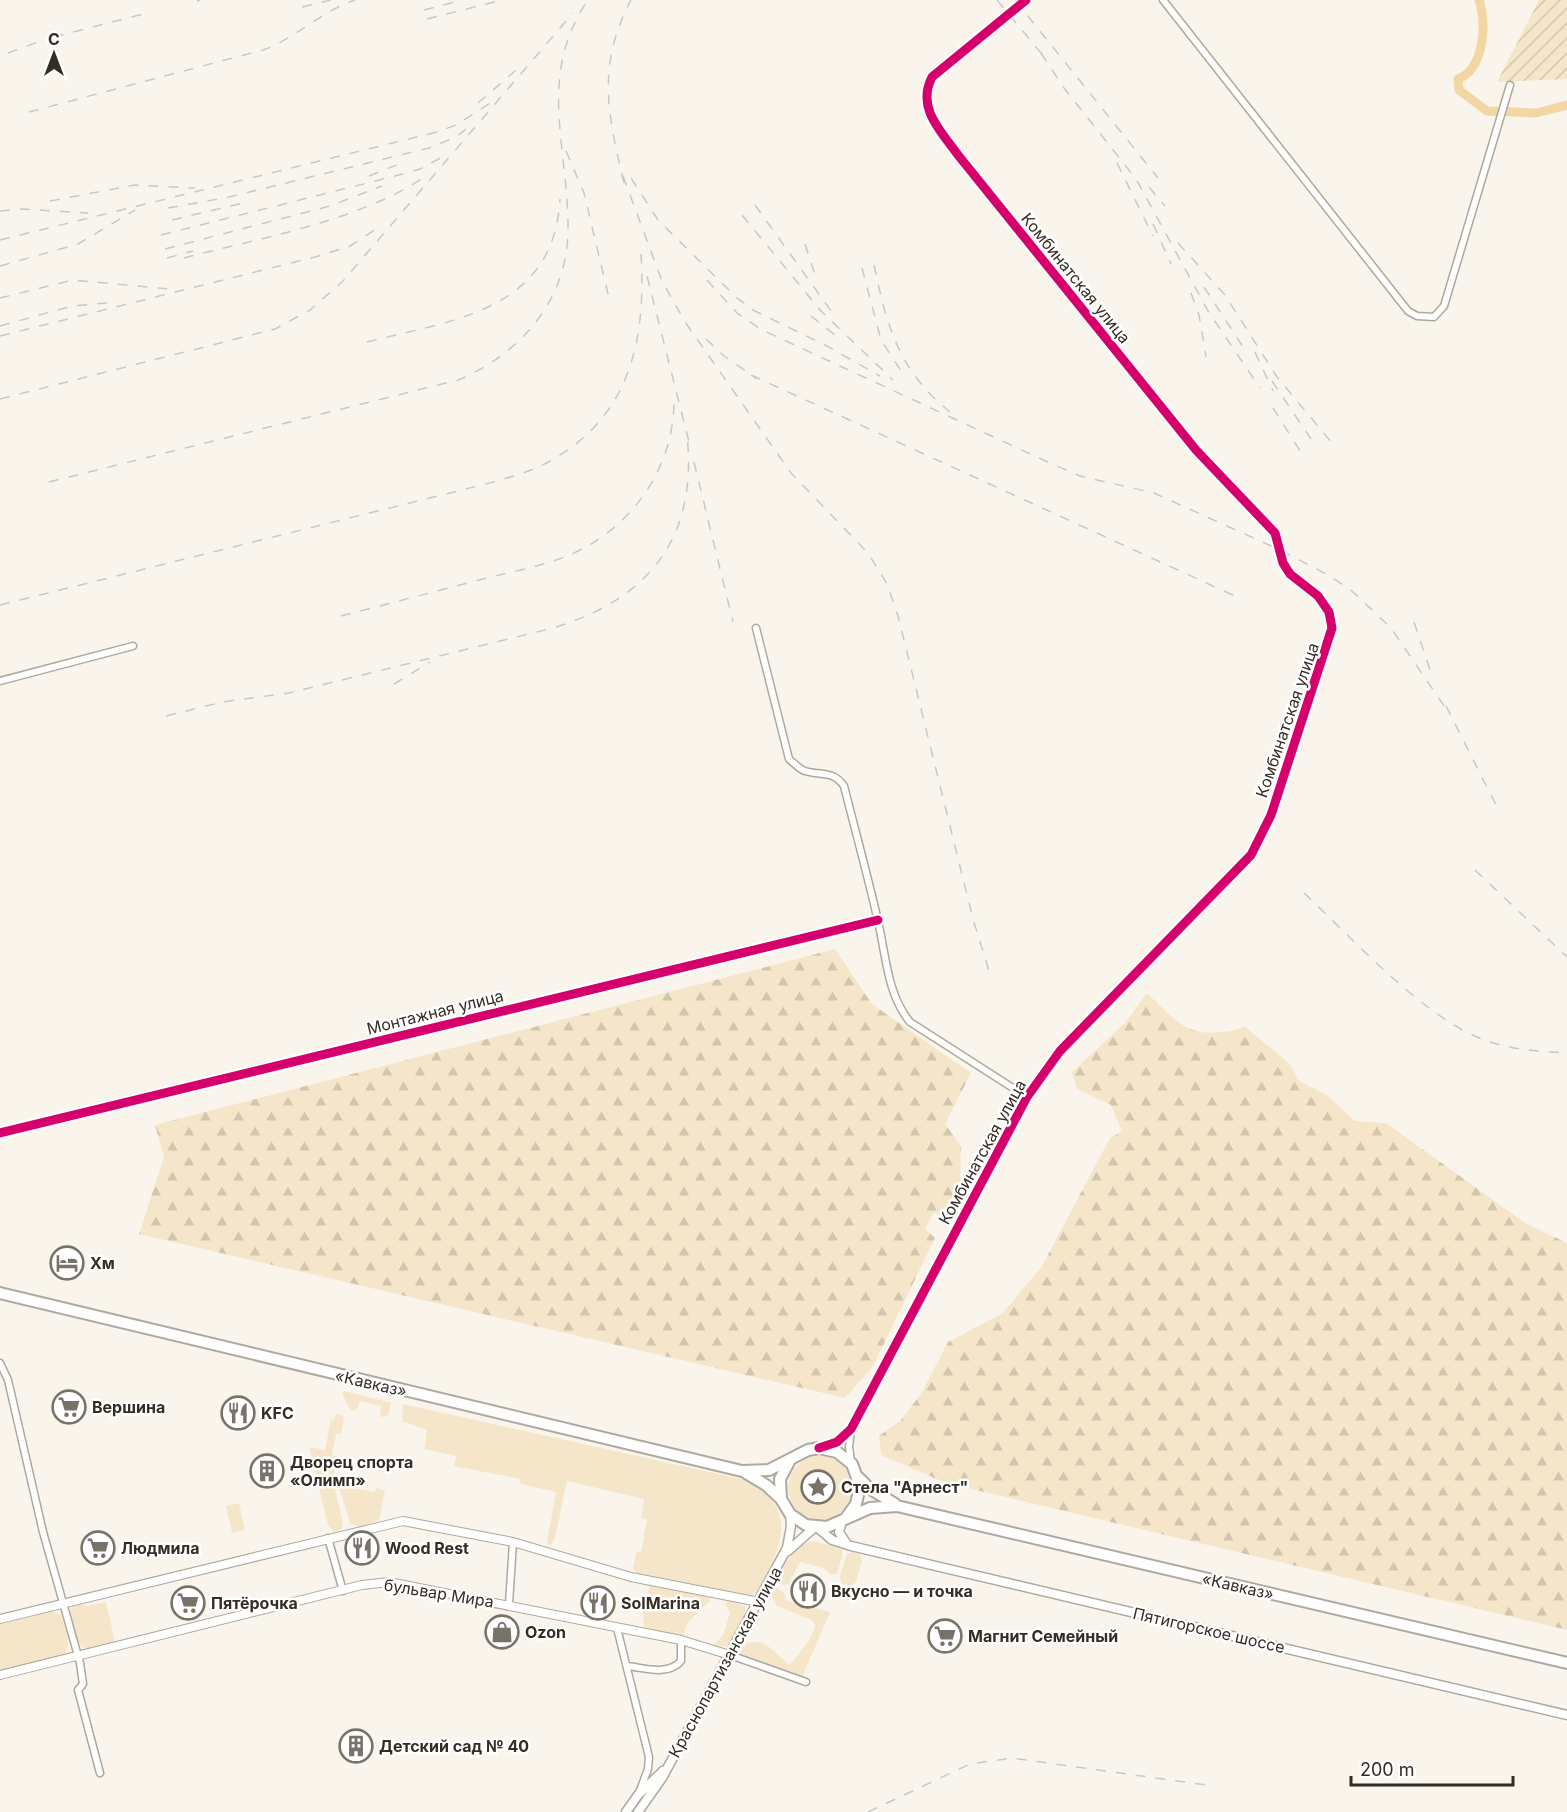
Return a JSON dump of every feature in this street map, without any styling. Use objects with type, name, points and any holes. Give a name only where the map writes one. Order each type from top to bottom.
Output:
[{"type":"highway","name":"«Кавказ»","points":[[0,1293],[742,1471],[770,1470],[808,1450],[819,1448]]},
{"type":"highway","points":[[819,1448],[837,1452],[852,1464]]},
{"type":"highway","points":[[781,1499],[780,1479],[789,1462]]},
{"type":"highway","name":"«Кавказ»","points":[[852,1464],[858,1477],[882,1497],[910,1509]]},
{"type":"highway","name":"«Кавказ»","points":[[742,1471],[766,1485],[781,1499],[790,1514]]},
{"type":"highway","points":[[844,1520],[856,1504],[858,1477]]},
{"type":"highway","name":"«Кавказ»","points":[[817,1528],[844,1520],[870,1508],[884,1506],[910,1509],[1567,1663]]},
{"type":"highway","points":[[790,1514],[797,1521],[817,1528]]},
{"type":"main road","name":"Краснопартизанская улица","points":[[638,1812],[668,1767],[782,1558],[790,1537],[790,1514]]},
{"type":"main road","points":[[844,1520],[840,1537],[851,1546]]},
{"type":"main road","name":"Краснопартизанская улица","points":[[782,1558],[801,1538],[817,1528]]},
{"type":"main road","name":"Пятигорское шоссе","points":[[817,1528],[832,1540],[851,1546],[1567,1715]]},
{"type":"main road","name":"Краснопартизанская улица","points":[[626,1812],[638,1795],[668,1767]]},
{"type":"street","name":"Комбинатская улица","points":[[819,1448],[837,1442],[851,1429],[1027,1097],[1059,1051],[1251,855],[1271,815],[1332,628],[1329,612],[1318,596],[1290,574],[1283,563],[1275,532],[1196,450],[958,155],[928,110],[926,88],[932,77],[1026,0]]},
{"type":"street","points":[[1163,0],[1408,311],[1417,316],[1434,317],[1444,306],[1510,85]]},
{"type":"street","points":[[756,628],[789,759],[805,771],[823,772],[838,777],[844,786],[878,920],[894,996],[900,1010],[910,1022],[1027,1097]]},
{"type":"street","points":[[0,681],[133,646]]},
{"type":"street","name":"Монтажная улица","points":[[0,1133],[878,920]]},
{"type":"street","points":[[0,1363],[8,1380],[62,1604],[77,1654],[83,1684],[78,1690],[100,1773]]},
{"type":"street","name":"Комбинатская улица","points":[[851,1429],[849,1447],[852,1464]]},
{"type":"street","points":[[0,1619],[403,1521],[513,1542],[631,1577],[759,1602]]},
{"type":"street","points":[[328,1538],[343,1591]]},
{"type":"street","points":[[509,1604],[513,1542]]},
{"type":"street","name":"бульвар Мира","points":[[0,1675],[77,1654],[389,1582],[509,1604],[681,1641],[730,1654],[806,1682]]},
{"type":"street","points":[[617,1628],[648,1757],[648,1769],[638,1795]]},
{"type":"street","points":[[627,1666],[667,1670],[675,1668],[681,1661],[681,1641]]},
{"type":"green space","points":[[1539,0],[1567,0],[1567,79],[1497,82]]},
{"type":"green space","points":[[835,949],[872,1004],[971,1073],[945,1124],[961,1146],[960,1184],[941,1217],[934,1212],[925,1229],[935,1238],[873,1366],[845,1398],[139,1234],[164,1157],[155,1125]]},
{"type":"green space","points":[[1147,993],[1172,1017],[1188,1028],[1209,1033],[1239,1029],[1244,1026],[1290,1064],[1299,1081],[1327,1095],[1355,1121],[1386,1123],[1525,1223],[1567,1243],[1567,1630],[946,1483],[881,1455],[879,1436],[900,1421],[921,1394],[948,1342],[1003,1313],[1042,1266],[1110,1138],[1122,1131],[1111,1105],[1077,1089],[1072,1072],[1126,1022]]},
{"type":"green space","points":[[344,1391],[391,1403],[388,1416],[380,1417],[381,1406],[360,1401],[357,1410],[351,1411],[342,1394]]},
{"type":"green space","points":[[403,1404],[750,1481],[776,1506],[781,1520],[778,1547],[758,1592],[751,1596],[638,1575],[633,1568],[636,1552],[641,1552],[647,1520],[641,1518],[644,1499],[567,1481],[555,1538],[550,1546],[547,1542],[556,1492],[520,1484],[520,1479],[454,1466],[456,1456],[424,1449],[427,1430],[402,1421]]},
{"type":"green space","points":[[336,1413],[344,1417],[341,1434],[336,1434],[332,1455],[337,1457],[333,1481],[343,1524],[341,1530],[334,1532],[328,1525],[309,1447],[325,1450],[331,1419],[334,1420]]},
{"type":"green space","points":[[814,1456],[826,1456],[843,1465],[850,1476],[852,1488],[850,1500],[843,1511],[826,1520],[814,1520],[802,1515],[793,1506],[788,1494],[788,1482],[793,1470],[802,1461]]},
{"type":"green space","points":[[349,1482],[353,1484],[353,1488],[374,1492],[376,1488],[385,1491],[379,1520],[359,1527],[350,1523],[340,1490],[343,1484]]},
{"type":"green space","points":[[239,1503],[245,1530],[232,1533],[226,1506]]},
{"type":"green space","points":[[816,1541],[842,1550],[837,1574],[830,1574],[824,1568],[800,1562],[789,1583],[791,1584],[782,1585],[779,1576],[793,1553],[803,1545]]},
{"type":"green space","points":[[852,1552],[860,1554],[862,1561],[856,1582],[850,1586],[841,1583],[840,1576],[847,1554]]},
{"type":"green space","points":[[650,1585],[708,1596],[710,1601],[689,1621],[682,1636],[647,1629],[644,1626],[643,1609]]},
{"type":"green space","points":[[777,1588],[785,1594],[785,1600],[830,1612],[802,1677],[744,1657],[740,1653],[747,1643],[760,1643],[770,1648],[790,1665],[810,1639],[815,1626],[813,1621],[776,1605],[771,1594]]},
{"type":"green space","points":[[730,1601],[745,1606],[743,1620],[729,1644],[714,1645],[723,1635],[730,1613],[725,1603]]},
{"type":"green space","points":[[106,1602],[115,1642],[91,1649],[84,1648],[77,1640],[73,1630],[70,1618],[71,1608],[78,1604],[88,1606]]},
{"type":"green space","points":[[52,1611],[61,1615],[67,1636],[68,1646],[63,1655],[0,1671],[0,1624]]},
{"type":"waterway","points":[[1479,0],[1483,21],[1481,45],[1473,66],[1467,74],[1458,79],[1459,90],[1487,111],[1536,113],[1567,105]]},
{"type":"railway","points":[[302,7],[331,0]]},
{"type":"railway","points":[[29,112],[263,50],[355,0]]},
{"type":"railway","points":[[424,10],[463,0]]},
{"type":"railway","points":[[427,19],[502,0]]},
{"type":"railway","points":[[49,482],[458,380],[501,356],[520,340],[549,302],[566,256],[567,200],[559,113],[559,85],[563,56],[572,28],[588,0]]},
{"type":"railway","points":[[624,183],[613,135],[608,91],[613,47],[631,0]]},
{"type":"railway","points":[[997,0],[1046,59]]},
{"type":"railway","points":[[1015,0],[1158,178]]},
{"type":"railway","points":[[54,37],[151,12]]},
{"type":"railway","points":[[0,399],[275,329],[310,310],[343,281],[573,13]]},
{"type":"railway","points":[[8,53],[41,41]]},
{"type":"railway","points":[[1041,53],[1064,88],[1136,179],[1208,311],[1260,388]]},
{"type":"railway","points":[[478,103],[516,70]]},
{"type":"railway","points":[[0,240],[437,132],[456,125],[492,102]]},
{"type":"railway","points":[[168,208],[229,197],[429,148],[456,137],[470,126]]},
{"type":"railway","points":[[566,151],[584,193],[609,298]]},
{"type":"railway","points":[[161,235],[420,169],[448,154]]},
{"type":"railway","points":[[1117,163],[1153,236]]},
{"type":"railway","points":[[369,176],[399,164]]},
{"type":"railway","points":[[184,258],[279,235],[343,216],[402,190],[429,174]]},
{"type":"railway","points":[[623,176],[662,281],[685,322],[791,473],[868,553],[887,584],[898,616],[973,919],[989,971]]},
{"type":"railway","points":[[631,178],[658,220],[736,297],[753,310],[825,345],[880,376]]},
{"type":"railway","points":[[50,201],[135,185],[195,188]]},
{"type":"railway","points":[[165,249],[330,206],[382,186]]},
{"type":"railway","points":[[1149,187],[1165,206]]},
{"type":"railway","points":[[367,342],[464,317],[494,304],[519,288],[539,266],[554,236],[560,199]]},
{"type":"railway","points":[[172,220],[243,203]]},
{"type":"railway","points":[[755,205],[834,315]]},
{"type":"railway","points":[[0,211],[22,209],[88,213]]},
{"type":"railway","points":[[0,266],[78,244],[135,210]]},
{"type":"railway","points":[[742,215],[821,311],[893,380]]},
{"type":"railway","points":[[1153,224],[1171,264]]},
{"type":"railway","points":[[0,336],[315,257],[350,246],[382,225]]},
{"type":"railway","points":[[1178,243],[1225,295],[1277,377],[1332,443]]},
{"type":"railway","points":[[805,244],[817,281]]},
{"type":"railway","points":[[167,258],[193,251]]},
{"type":"railway","points":[[0,605],[482,485],[547,463],[581,440],[602,419],[629,370],[640,314],[641,254]]},
{"type":"railway","points":[[874,265],[890,328],[907,364],[918,380],[950,412]]},
{"type":"railway","points":[[862,268],[881,340],[905,377]]},
{"type":"railway","points":[[647,276],[689,442]]},
{"type":"railway","points":[[0,298],[73,280],[169,289]]},
{"type":"railway","points":[[707,280],[737,313],[762,330],[1080,476],[1154,493],[1280,550],[1330,576],[1352,591],[1391,628],[1449,713]]},
{"type":"railway","points":[[1204,287],[1245,350]]},
{"type":"railway","points":[[1191,293],[1199,315],[1206,357]]},
{"type":"railway","points":[[0,326],[72,306],[107,303]]},
{"type":"railway","points":[[811,316],[840,339]]},
{"type":"railway","points":[[706,339],[724,356],[757,379]]},
{"type":"railway","points":[[1255,352],[1273,391]]},
{"type":"railway","points":[[751,375],[1237,597]]},
{"type":"railway","points":[[1272,381],[1315,445]]},
{"type":"railway","points":[[341,616],[542,564],[568,556],[591,544],[625,517],[651,483],[668,444],[674,401]]},
{"type":"railway","points":[[1273,408],[1302,454]]},
{"type":"railway","points":[[166,716],[222,702],[289,693],[553,628],[587,616],[616,600],[640,581],[660,559],[675,534],[684,505],[688,472],[687,435]]},
{"type":"railway","points":[[694,462],[733,622]]},
{"type":"railway","points":[[1414,622],[1433,679]]},
{"type":"railway","points":[[394,684],[430,662]]},
{"type":"railway","points":[[1446,706],[1500,813]]},
{"type":"railway","points":[[1475,870],[1567,957]]},
{"type":"railway","points":[[1304,893],[1387,972],[1433,1011],[1455,1026],[1499,1045],[1567,1053]]},
{"type":"railway","points":[[868,1812],[970,1764],[1012,1758],[1206,1785]]},
{"type":"cycle path","points":[[819,1448],[837,1442],[851,1429],[1027,1097],[1060,1051],[1251,855],[1271,815],[1332,628],[1329,612],[1318,596],[1290,574],[1283,563],[1275,533],[1196,450],[958,155],[933,119],[927,99],[932,77],[1026,0]]},
{"type":"cycle path","points":[[0,1133],[878,920]]},
{"type":"place","name":"Хм","points":[[67,1263]]},
{"type":"place","name":"Вершина","points":[[69,1407]]},
{"type":"place","name":"KFC","points":[[238,1413]]},
{"type":"place","name":"Дворец спорта «Олимп»","points":[[267,1471]]},
{"type":"place","name":"Стела \"Арнест\"","points":[[818,1487]]},
{"type":"place","name":"Людмила","points":[[98,1548]]},
{"type":"place","name":"Wood Rest","points":[[362,1548]]},
{"type":"place","name":"Вкусно — и точка","points":[[808,1591]]},
{"type":"place","name":"Пятёрочка","points":[[188,1603]]},
{"type":"place","name":"SolMarina","points":[[598,1603]]},
{"type":"place","name":"Ozon","points":[[502,1632]]},
{"type":"place","name":"Магнит Семейный","points":[[945,1636]]},
{"type":"place","name":"Детский сад № 40","points":[[356,1746]]}]
